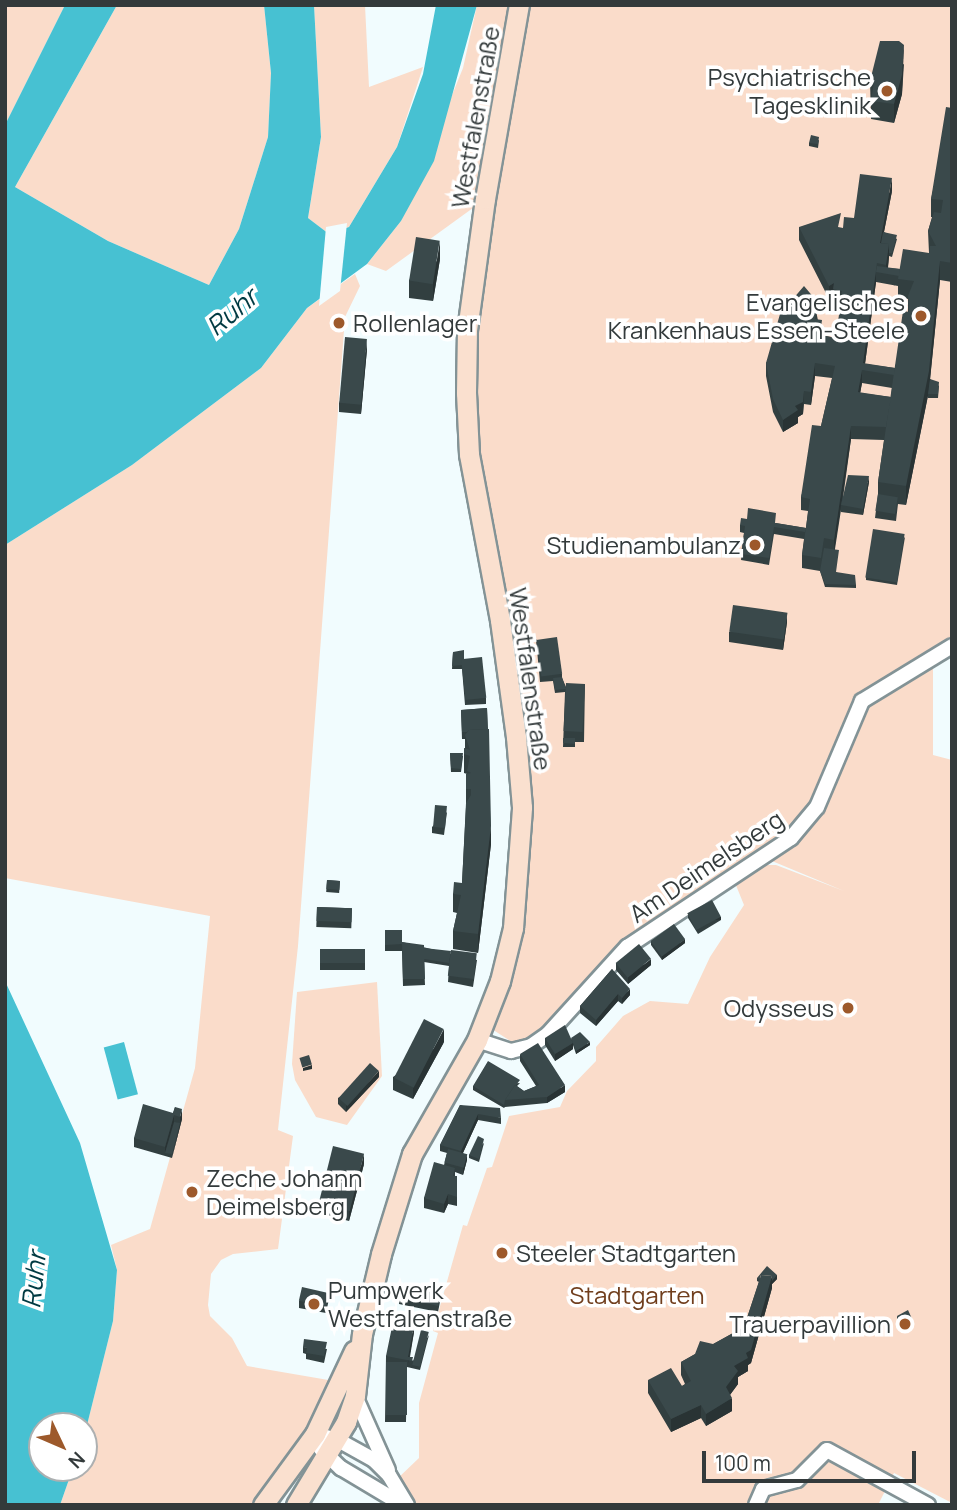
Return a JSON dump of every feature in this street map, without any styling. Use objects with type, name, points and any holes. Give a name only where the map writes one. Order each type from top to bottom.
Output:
[{"type":"main road","name":"Westfalenstraße","points":[[362,1334],[381,1254],[412,1154],[486,1044],[513,928],[522,807],[506,657],[469,454],[467,330],[519,5]]},
{"type":"main road","points":[[296,1505],[317,1476],[335,1463],[338,1440],[355,1396],[362,1334]]},
{"type":"main road","points":[[263,1505],[315,1434],[362,1334]]},
{"type":"street","name":"Am Deimelsberg","points":[[486,1044],[511,1051],[539,1040],[627,947],[801,830],[823,795],[862,701],[952,646]]},
{"type":"street","points":[[355,1396],[405,1505]]},
{"type":"street","points":[[315,1434],[338,1440],[362,1451],[389,1475]]},
{"type":"street","points":[[315,1434],[335,1463],[405,1505]]},
{"type":"street","points":[[756,1505],[763,1489],[797,1480],[827,1450],[928,1505]]},
{"type":"green space","points":[[5,5],[65,5],[5,125]]},
{"type":"green space","points":[[117,5],[264,5],[271,73],[268,137],[239,229],[209,285],[108,241],[15,187]]},
{"type":"green space","points":[[314,5],[365,5],[369,87],[423,67],[397,147],[349,227],[329,234],[308,218],[321,137]]},
{"type":"green space","points":[[477,5],[515,5],[484,200],[386,271],[367,264],[401,221],[463,68]]},
{"type":"green space","points":[[523,5],[952,5],[952,644],[874,688],[810,809],[790,831],[619,948],[584,981],[539,1039],[515,1044],[484,1024],[500,982],[523,807],[466,394]]},
{"type":"green space","points":[[355,274],[360,286],[345,317],[298,946],[278,1130],[293,1136],[278,1249],[233,1254],[221,1260],[211,1274],[208,1305],[210,1316],[232,1338],[247,1366],[340,1382],[261,1505],[60,1505],[68,1482],[98,1482],[98,1412],[90,1412],[113,1321],[117,1270],[111,1245],[150,1229],[195,1068],[210,916],[5,878],[5,545],[132,465],[261,368],[307,308]]},
{"type":"green space","name":"Stadtgarten","points":[[933,659],[933,755],[952,760],[952,1503],[894,1473],[878,1505],[410,1505],[396,1480],[419,1458],[419,1403],[438,1333],[433,1331],[463,1225],[467,1226],[487,1168],[492,1167],[509,1116],[560,1107],[567,1091],[596,1061],[596,1047],[623,1016],[650,1001],[688,1004],[710,957],[744,905],[733,878],[753,865],[776,865],[844,891],[772,861],[800,840],[819,816],[859,716],[872,701]]},
{"type":"green space","points":[[377,982],[382,1076],[347,1125],[316,1117],[295,1080],[292,1064],[297,992]]},
{"type":"water","name":"Ruhr","points":[[65,5],[117,5],[15,187],[108,241],[209,285],[239,229],[268,137],[271,73],[264,5],[314,5],[321,137],[308,218],[329,234],[349,227],[397,147],[423,74],[436,5],[477,5],[434,161],[401,221],[367,264],[307,308],[261,368],[132,465],[5,545],[5,125]]},
{"type":"water","name":"Ruhr","points":[[5,981],[80,1143],[117,1270],[113,1321],[90,1412],[28,1412],[28,1482],[68,1482],[60,1505],[5,1505]]},
{"type":"water","points":[[124,1042],[138,1094],[118,1100],[104,1047]]},
{"type":"pier","points":[[347,223],[340,291],[319,306],[326,227]]},
{"type":"building","name":"Psychiatrische Tagesklinik","points":[[880,41],[899,41],[904,45],[902,75],[894,104],[871,101],[874,82],[870,81]]},
{"type":"building","name":"Evangelisches Krankenhaus Essen-Steele","points":[[946,107],[952,108],[952,263],[940,261],[929,371],[906,486],[878,482],[903,311],[909,312],[908,296],[914,281],[898,279],[903,249],[929,253],[930,246],[936,246],[928,231],[934,212],[941,213],[943,200],[931,199]]},
{"type":"building","points":[[811,135],[819,137],[818,144],[809,143]]},
{"type":"building","points":[[860,174],[892,178],[880,243],[889,244],[886,265],[877,263],[863,363],[895,368],[894,375],[862,370],[858,392],[891,397],[886,427],[851,426],[834,540],[824,538],[821,558],[802,555],[810,499],[801,497],[812,425],[821,426],[835,366],[815,363],[811,392],[804,391],[803,402],[795,406],[798,410],[783,420],[773,399],[766,363],[780,314],[804,286],[815,299],[811,302],[817,309],[815,319],[822,320],[820,335],[836,338],[842,291],[833,289],[834,283],[829,286],[799,227],[841,213],[838,227],[843,228],[844,217],[854,218]]},
{"type":"building","points":[[883,232],[897,235],[892,253],[889,253],[889,244],[881,243]]},
{"type":"building","points":[[416,237],[440,241],[433,284],[409,280]]},
{"type":"building","points":[[877,266],[900,269],[899,276],[876,272]]},
{"type":"building","points":[[345,337],[367,339],[361,405],[339,403]]},
{"type":"building","points":[[930,379],[939,382],[938,394],[928,394]]},
{"type":"building","points":[[848,475],[869,476],[863,509],[841,505]]},
{"type":"building","points":[[878,494],[898,497],[895,514],[875,511]]},
{"type":"building","points":[[748,508],[776,513],[775,523],[806,528],[805,532],[774,527],[769,558],[741,554],[745,526],[740,525],[741,518],[747,519]]},
{"type":"building","points":[[873,529],[905,534],[897,582],[865,577]]},
{"type":"building","points":[[824,548],[839,550],[836,572],[855,575],[856,585],[825,584],[820,571]]},
{"type":"building","points":[[733,605],[787,613],[784,639],[729,632]]},
{"type":"building","points":[[557,637],[562,674],[541,677],[536,640]]},
{"type":"building","points":[[464,650],[462,665],[452,666],[453,652]]},
{"type":"building","points":[[482,657],[486,698],[465,700],[461,659]]},
{"type":"building","points":[[562,677],[566,689],[555,690],[553,678]]},
{"type":"building","points":[[566,683],[585,684],[582,732],[563,731]]},
{"type":"building","points":[[487,708],[488,729],[462,732],[461,710]]},
{"type":"building","points":[[489,729],[491,826],[478,934],[453,931],[461,895],[453,894],[454,882],[462,883],[466,803],[471,795],[471,789],[466,789],[466,774],[471,773],[467,771],[470,756],[464,754],[464,748],[470,750],[465,735],[469,730]]},
{"type":"building","points":[[563,738],[575,738],[575,744],[563,743]]},
{"type":"building","points":[[450,753],[463,753],[461,769],[451,768]]},
{"type":"building","points":[[435,805],[447,806],[445,828],[433,827]]},
{"type":"building","points":[[327,880],[340,881],[339,890],[326,889]]},
{"type":"building","points":[[712,900],[721,917],[696,930],[687,913]]},
{"type":"building","points":[[317,907],[352,908],[351,922],[317,921]]},
{"type":"building","points":[[674,924],[685,939],[662,956],[651,941]]},
{"type":"building","points":[[385,930],[402,930],[402,942],[424,945],[425,979],[403,979],[402,944],[385,945]]},
{"type":"building","points":[[639,944],[651,959],[628,978],[616,963]]},
{"type":"building","points":[[424,948],[451,951],[449,963],[424,959]]},
{"type":"building","points":[[320,949],[365,949],[365,963],[320,963]]},
{"type":"building","points":[[451,950],[477,953],[474,979],[448,976]]},
{"type":"building","points":[[612,969],[630,989],[622,998],[618,994],[596,1020],[580,1006]]},
{"type":"building","points":[[424,1019],[444,1029],[414,1088],[394,1078]]},
{"type":"building","points":[[565,1025],[573,1043],[555,1054],[545,1038]]},
{"type":"building","points":[[580,1032],[590,1042],[576,1051],[571,1038]]},
{"type":"building","points":[[538,1043],[565,1085],[547,1097],[505,1100],[515,1085],[524,1091],[539,1085],[520,1054]]},
{"type":"building","points":[[309,1055],[312,1065],[302,1067],[299,1058]]},
{"type":"building","points":[[488,1061],[520,1080],[504,1105],[473,1086]]},
{"type":"building","points":[[370,1063],[379,1071],[347,1106],[339,1098]]},
{"type":"building","points":[[143,1104],[173,1113],[175,1107],[182,1109],[180,1117],[174,1115],[165,1147],[134,1138]]},
{"type":"building","points":[[460,1105],[500,1108],[501,1118],[478,1114],[461,1151],[440,1145]]},
{"type":"building","points":[[174,1122],[180,1123],[172,1154],[165,1153]]},
{"type":"building","points":[[478,1136],[484,1139],[479,1159],[469,1155]]},
{"type":"building","points":[[333,1146],[364,1154],[350,1211],[319,1203]]},
{"type":"building","points":[[448,1149],[467,1154],[464,1168],[444,1163]]},
{"type":"building","points":[[434,1162],[455,1168],[453,1176],[457,1176],[457,1197],[448,1194],[444,1204],[424,1198]]},
{"type":"building","points":[[767,1266],[777,1275],[772,1281],[772,1276],[761,1275],[759,1280],[757,1278]]},
{"type":"building","points":[[761,1275],[772,1276],[751,1350],[746,1353],[748,1358],[734,1366],[738,1371],[726,1387],[732,1398],[706,1414],[701,1405],[671,1419],[648,1380],[671,1368],[682,1386],[691,1381],[681,1362],[695,1354],[700,1341],[713,1344],[744,1327]]},
{"type":"building","points":[[403,1284],[440,1295],[438,1306],[399,1297]]},
{"type":"building","points":[[417,1285],[430,1288],[429,1292],[416,1288]]},
{"type":"building","points":[[302,1287],[329,1293],[326,1307],[299,1301]]},
{"type":"building","points":[[435,1287],[441,1289],[440,1295],[434,1293]]},
{"type":"building","points":[[908,1310],[913,1321],[904,1327],[897,1316]]},
{"type":"building","points":[[393,1322],[414,1326],[408,1357],[413,1357],[412,1361],[386,1356]]},
{"type":"building","points":[[421,1330],[429,1332],[420,1367],[412,1365]]},
{"type":"building","points":[[304,1339],[327,1342],[324,1356],[306,1353],[307,1348],[303,1347]]},
{"type":"building","points":[[386,1362],[407,1362],[407,1415],[386,1415]]},
{"type":"place","name":"Psychiatrische Tagesklinik","points":[[887,91]]},
{"type":"place","name":"Evangelisches Krankenhaus Essen-Steele","points":[[921,316]]},
{"type":"place","name":"Rollenlager","points":[[339,323]]},
{"type":"place","name":"Studienambulanz","points":[[755,545]]},
{"type":"place","name":"Odysseus","points":[[848,1008]]},
{"type":"place","name":"Zeche Johann Deimelsberg","points":[[192,1192]]},
{"type":"place","name":"Steeler Stadtgarten","points":[[502,1253]]},
{"type":"place","name":"Pumpwerk Westfalenstraße","points":[[314,1304]]},
{"type":"place","name":"Trauerpavillion","points":[[905,1324]]}]
